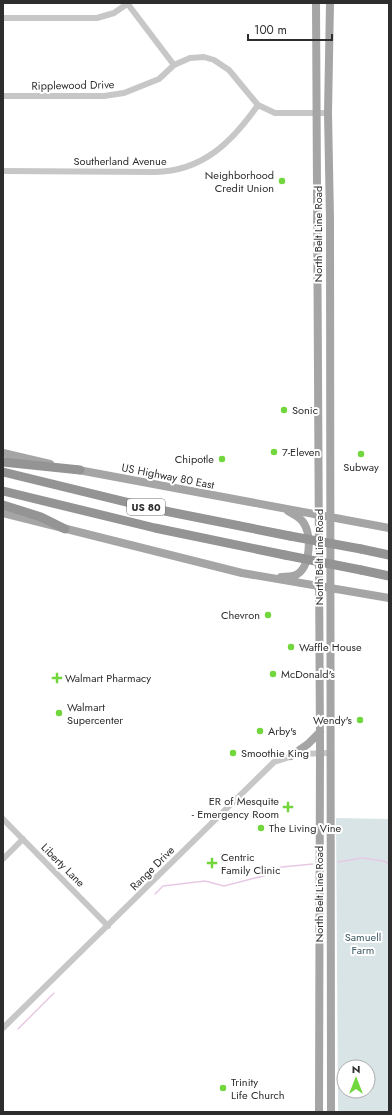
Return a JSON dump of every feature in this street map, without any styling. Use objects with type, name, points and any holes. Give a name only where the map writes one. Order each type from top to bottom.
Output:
[{"type":"highway","points":[[3,462],[80,470]]},
{"type":"highway","name":"US 80","points":[[3,472],[155,509],[389,555]]},
{"type":"highway","name":"US 80","points":[[3,491],[155,528],[389,576]]},
{"type":"highway","points":[[3,506],[41,517],[65,528]]},
{"type":"main road","name":"North Belt Line Road","points":[[316,3],[320,676],[319,1112]]},
{"type":"main road","name":"North Belt Line Road","points":[[330,3],[328,113],[330,219],[331,1112]]},
{"type":"main road","points":[[318,223],[330,219]]},
{"type":"main road","points":[[318,223],[330,230]]},
{"type":"main road","points":[[318,313],[330,313]]},
{"type":"main road","name":"US Highway 80 East","points":[[3,453],[80,470],[389,528]]},
{"type":"main road","points":[[262,577],[288,577],[296,575],[305,565],[308,548],[307,531],[304,523],[295,514],[283,508]]},
{"type":"main road","points":[[3,513],[262,577],[319,588],[389,598]]},
{"type":"main road","points":[[320,676],[330,677]]},
{"type":"main road","points":[[291,756],[308,744],[320,732]]},
{"type":"main road","points":[[319,959],[330,958]]},
{"type":"street","points":[[3,18],[97,18],[114,13],[127,3],[174,65]]},
{"type":"street","name":"Ripplewood Drive","points":[[3,96],[104,96],[124,93],[159,79],[174,65],[190,58],[204,57],[214,60],[229,70],[258,105],[275,114],[328,113]]},
{"type":"street","name":"Southerland Avenue","points":[[3,171],[176,171],[202,161],[230,140],[242,128],[258,105]]},
{"type":"street","name":"Range Drive","points":[[3,1028],[274,762],[291,756],[330,753]]},
{"type":"street","name":"Liberty Lane","points":[[3,819],[108,926]]},
{"type":"street","points":[[3,859],[23,839]]},
{"type":"green space","name":"Samuell Farm","points":[[336,818],[389,819],[389,1112],[338,1112],[338,1099],[376,1099],[376,1059],[338,1059]]},
{"type":"waterway","points":[[338,862],[362,858],[384,861],[389,864]]},
{"type":"waterway","points":[[155,894],[163,886],[205,881],[224,886],[275,873],[278,868],[282,867],[313,864]]},
{"type":"waterway","points":[[18,1029],[54,993]]},
{"type":"place","name":"Neighborhood Credit Union","points":[[282,181]]},
{"type":"place","name":"Sonic","points":[[284,410]]},
{"type":"place","name":"7-Eleven","points":[[274,452]]},
{"type":"place","name":"Subway","points":[[361,454]]},
{"type":"place","name":"Chipotle","points":[[222,459]]},
{"type":"place","name":"Chevron","points":[[268,615]]},
{"type":"place","name":"Waffle House","points":[[291,647]]},
{"type":"place","name":"McDonald's","points":[[273,674]]},
{"type":"place","name":"Walmart Pharmacy","points":[[57,678]]},
{"type":"place","name":"Walmart Supercenter","points":[[59,713]]},
{"type":"place","name":"Wendy's","points":[[360,720]]},
{"type":"place","name":"Arby's","points":[[260,731]]},
{"type":"place","name":"Smoothie King","points":[[233,753]]},
{"type":"place","name":"ER of Mesquite - Emergency Room","points":[[288,807]]},
{"type":"place","name":"The Living Vine","points":[[261,828]]},
{"type":"place","name":"Centric Family Clinic","points":[[212,863]]},
{"type":"place","name":"Trinity Life Church","points":[[223,1088]]}]
